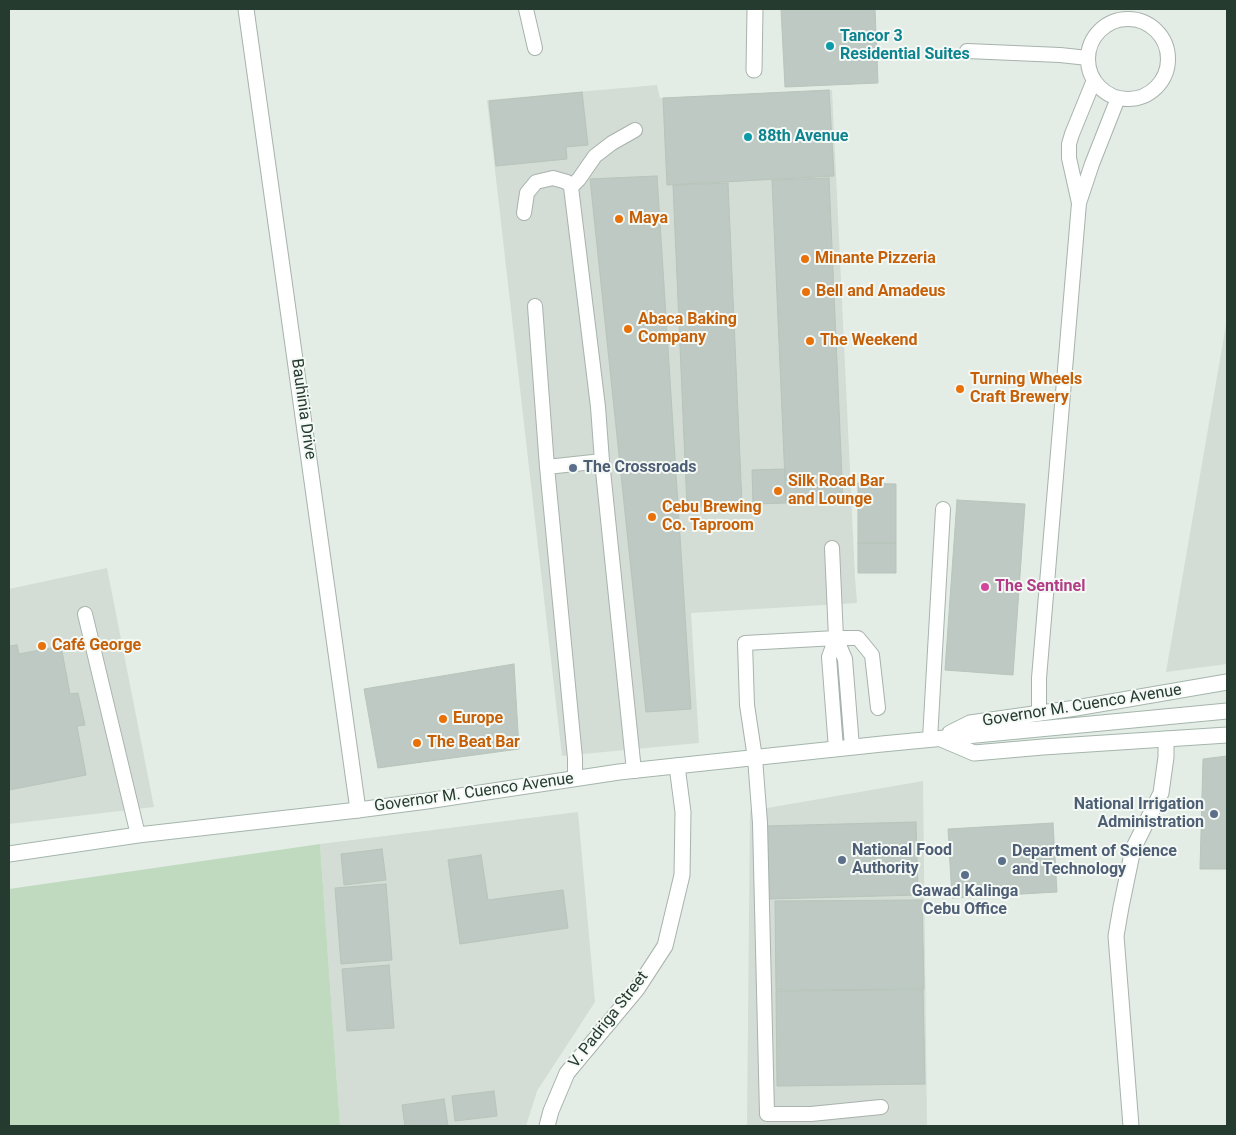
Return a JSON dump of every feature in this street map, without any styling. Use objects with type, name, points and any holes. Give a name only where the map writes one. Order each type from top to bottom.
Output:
[{"type":"main road","name":"Bauhinia Drive","points":[[246,9],[358,810]]},
{"type":"main road","points":[[754,70],[755,9]]},
{"type":"main road","name":"Governor M. Cuenco Avenue","points":[[935,739],[970,723],[1227,682]]},
{"type":"main road","name":"Governor M. Cuenco Avenue","points":[[9,854],[138,835],[427,801],[575,778],[634,771],[852,747],[1227,711]]},
{"type":"main road","name":"Governor M. Cuenco Avenue","points":[[935,739],[974,754],[1052,746],[1227,735]]},
{"type":"main road","points":[[1131,1126],[1116,936],[1120,907],[1133,849],[1160,793],[1166,757],[1166,739]]},
{"type":"main road","name":"V. Padriga Street","points":[[547,1126],[551,1111],[567,1073],[637,989],[665,946],[682,875],[683,812],[677,766]]},
{"type":"lane","points":[[526,9],[536,48]]},
{"type":"lane","points":[[1124,19],[1136,20],[1147,24],[1164,40],[1168,51],[1168,63],[1160,84],[1152,92],[1141,98],[1130,100],[1108,94],[1100,88],[1089,69],[1088,58],[1095,36],[1113,22],[1124,19]]},
{"type":"lane","points":[[967,51],[1088,58]]},
{"type":"lane","points":[[1079,203],[1069,158],[1069,144],[1094,80]]},
{"type":"lane","points":[[1039,713],[1040,668],[1079,203],[1118,98]]},
{"type":"lane","points":[[571,188],[595,156],[634,130]]},
{"type":"lane","points":[[524,214],[527,193],[536,182],[553,178],[567,182],[571,188],[598,407],[634,771]]},
{"type":"lane","points":[[535,306],[547,468],[574,748],[575,778]]},
{"type":"lane","points":[[547,468],[602,461]]},
{"type":"lane","points":[[935,739],[943,508]]},
{"type":"lane","points":[[832,548],[836,638],[845,659],[852,747]]},
{"type":"lane","points":[[85,614],[138,835]]},
{"type":"lane","points":[[836,638],[829,657],[836,749]]},
{"type":"lane","points":[[878,708],[872,655],[858,638],[745,643],[747,705],[755,758],[760,823],[767,1114],[811,1114],[882,1107]]},
{"type":"shaded area","points":[[657,85],[660,98],[832,90],[857,603],[691,613],[699,743],[562,756],[487,100]]},
{"type":"shaded area","points":[[1227,319],[1227,664],[1166,672]]},
{"type":"shaded area","points":[[107,568],[154,807],[9,824],[9,589]]},
{"type":"shaded area","points":[[923,781],[927,1126],[747,1126],[750,811]]},
{"type":"shaded area","points":[[578,812],[595,1002],[537,1091],[526,1126],[340,1126],[320,844]]},
{"type":"green space","points":[[320,844],[340,1126],[9,1126],[9,889]]},
{"type":"building","name":"Tancor 3 Residential Suites","points":[[781,9],[875,9],[878,83],[785,87]]},
{"type":"building","name":"88th Avenue","points":[[829,90],[834,176],[667,185],[663,98]]},
{"type":"building","points":[[582,92],[588,145],[566,147],[567,159],[496,166],[489,101]]},
{"type":"building","points":[[657,176],[691,709],[646,712],[590,179]]},
{"type":"building","points":[[829,178],[843,501],[786,503],[772,180]]},
{"type":"building","points":[[728,183],[742,505],[687,507],[673,185]]},
{"type":"building","points":[[785,469],[786,503],[753,504],[752,470]]},
{"type":"building","points":[[858,483],[896,484],[896,543],[858,543]]},
{"type":"building","name":"The Sentinel","points":[[957,500],[1025,504],[1013,675],[945,670]]},
{"type":"building","points":[[858,543],[896,543],[896,573],[858,573]]},
{"type":"building","points":[[17,645],[19,654],[61,646],[70,694],[78,693],[85,725],[77,726],[86,775],[9,790],[9,646]]},
{"type":"building","name":"Europe","points":[[514,664],[519,749],[378,768],[364,689]]},
{"type":"building","name":"National Irrigation Administration","points":[[1227,756],[1227,869],[1200,869],[1203,759]]},
{"type":"building","name":"National Food Authority","points":[[916,822],[918,895],[768,899],[766,826]]},
{"type":"building","name":"Department of Science and Technology","points":[[1053,823],[1057,892],[952,898],[948,829]]},
{"type":"building","points":[[382,849],[386,880],[344,885],[341,854]]},
{"type":"building","points":[[481,855],[488,900],[563,890],[568,928],[460,944],[448,860]]},
{"type":"building","points":[[386,884],[392,960],[341,964],[335,888]]},
{"type":"building","points":[[922,900],[924,989],[776,990],[775,901]]},
{"type":"building","points":[[389,965],[394,1028],[347,1031],[342,969]]},
{"type":"building","points":[[923,990],[925,1084],[777,1086],[776,991]]},
{"type":"building","points":[[494,1091],[497,1116],[455,1121],[452,1096]]},
{"type":"building","points":[[444,1099],[448,1126],[405,1126],[402,1105]]},
{"type":"place","name":"Tancor 3 Residential Suites","points":[[830,46]]},
{"type":"place","name":"88th Avenue","points":[[748,137]]},
{"type":"place","name":"Maya","points":[[619,219]]},
{"type":"place","name":"Minante Pizzeria","points":[[805,259]]},
{"type":"place","name":"Bell and Amadeus","points":[[806,292]]},
{"type":"place","name":"Abaca Baking Company","points":[[628,329]]},
{"type":"place","name":"The Weekend","points":[[810,341]]},
{"type":"place","name":"Turning Wheels Craft Brewery","points":[[960,389]]},
{"type":"place","name":"The Crossroads","points":[[573,468]]},
{"type":"place","name":"Silk Road Bar and Lounge","points":[[778,491]]},
{"type":"place","name":"Cebu Brewing Co. Taproom","points":[[652,517]]},
{"type":"place","name":"The Sentinel","points":[[985,587]]},
{"type":"place","name":"Café George","points":[[42,646]]},
{"type":"place","name":"Europe","points":[[443,719]]},
{"type":"place","name":"The Beat Bar","points":[[417,743]]},
{"type":"place","name":"National Irrigation Administration","points":[[1214,814]]},
{"type":"place","name":"National Food Authority","points":[[842,860]]},
{"type":"place","name":"Department of Science and Technology","points":[[1002,861]]},
{"type":"place","name":"Gawad Kalinga Cebu Office","points":[[965,875]]}]
